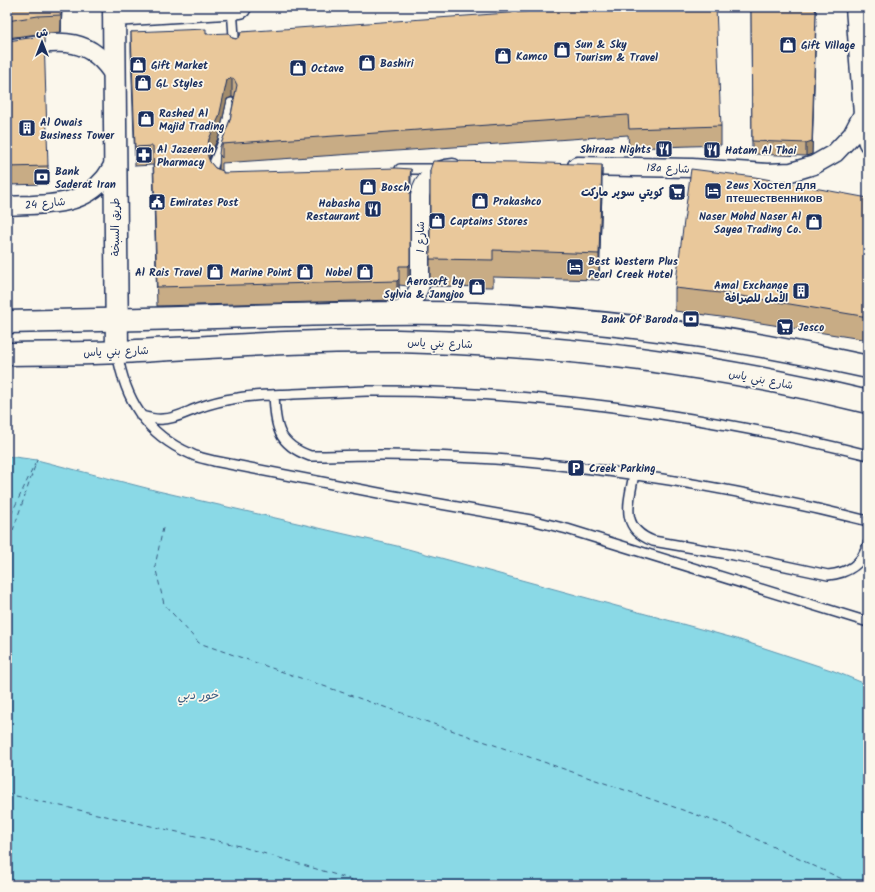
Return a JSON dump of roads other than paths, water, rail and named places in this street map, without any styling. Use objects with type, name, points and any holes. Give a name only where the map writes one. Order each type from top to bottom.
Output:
[{"type":"main road","points":[[114,11],[240,7]]},
{"type":"main road","name":"طريق السبخة","points":[[114,11],[117,352]]},
{"type":"main road","points":[[7,322],[398,312],[474,313],[613,324],[681,332],[750,343],[868,367]]},
{"type":"main road","name":"شارع بني ياس","points":[[7,354],[117,352],[284,342],[341,341],[505,346],[620,357],[691,367],[748,376],[868,402]]},
{"type":"street","points":[[855,7],[863,114],[868,143]]},
{"type":"street","points":[[7,49],[56,43],[70,43],[84,47],[97,54],[115,77]]},
{"type":"street","name":"18a شارع","points":[[559,166],[692,168],[767,173],[791,172],[814,165],[835,153],[852,135],[863,114]]},
{"type":"street","name":"شارع 24","points":[[7,206],[59,203],[76,199],[92,191],[105,178],[115,162]]},
{"type":"street","points":[[448,168],[472,168]]},
{"type":"street","name":"شارع 1","points":[[398,312],[408,306],[416,296],[420,285],[421,188],[431,175],[448,168]]},
{"type":"lane","points":[[232,8],[235,52]]},
{"type":"lane","points":[[224,185],[215,178],[213,166],[223,142],[231,103]]},
{"type":"lane","points":[[393,170],[448,168]]},
{"type":"lane","points":[[117,352],[125,385],[141,416],[155,431],[171,444],[192,455],[214,461],[396,497],[494,513],[560,528],[868,622]]},
{"type":"lane","points":[[141,416],[153,419],[176,417],[216,402],[235,398],[365,391],[415,391],[522,397],[684,417],[823,443],[868,454]]},
{"type":"lane","points":[[274,395],[279,431],[286,442],[297,451],[310,456],[388,455],[487,459],[551,464],[689,482],[765,497],[868,521]]},
{"type":"lane","points":[[634,474],[628,512],[630,522],[635,530],[643,537],[653,541],[741,556],[828,575],[840,573],[852,568],[862,558],[868,544]]},
{"type":"water","name":"خور دبي","points":[[7,456],[37,460],[158,491],[397,546],[737,639],[834,671],[868,685],[868,885],[7,885]]},
{"type":"place","name":"Gift Village","points":[[788,45]]},
{"type":"place","name":"Sun & Sky Tourism & Travel","points":[[562,50]]},
{"type":"place","name":"Kamco","points":[[503,56]]},
{"type":"place","name":"Bashiri","points":[[367,63]]},
{"type":"place","name":"Gift Market","points":[[138,65]]},
{"type":"place","name":"Octave","points":[[298,68]]},
{"type":"place","name":"GL Styles","points":[[143,83]]},
{"type":"place","name":"Rashed Al Majid Trading","points":[[146,119]]},
{"type":"place","name":"Al Owais Business Tower","points":[[27,128]]},
{"type":"place","name":"Shiraaz Nights","points":[[664,149]]},
{"type":"place","name":"Hatam Al Thai","points":[[712,150]]},
{"type":"place","name":"Al Jazeerah Pharmacy","points":[[144,155]]},
{"type":"place","name":"Bank Saderat Iran","points":[[42,177]]},
{"type":"place","name":"Bosch","points":[[368,187]]},
{"type":"place","name":"Zeus Хостел для птешественников","points":[[713,191]]},
{"type":"place","name":"كويتي سوپر ماركت","points":[[677,192]]},
{"type":"place","name":"Prakashco","points":[[480,201]]},
{"type":"place","name":"Emirates Post","points":[[157,202]]},
{"type":"place","name":"Habasha Restaurant","points":[[373,209]]},
{"type":"place","name":"Captains Stores","points":[[437,221]]},
{"type":"place","name":"Naser Mohd Naser Al Sayea Trading Co.","points":[[814,222]]},
{"type":"place","name":"Best Western Plus Pearl Creek Hotel","points":[[575,267]]},
{"type":"place","name":"Al Rais Travel","points":[[215,272]]},
{"type":"place","name":"Marine Point","points":[[305,272]]},
{"type":"place","name":"Nobel","points":[[365,272]]},
{"type":"place","name":"Aerosoft by Sylvia & Jangjoo","points":[[477,287]]},
{"type":"place","name":"Amal Exchange الأمل للصرافة","points":[[801,291]]},
{"type":"place","name":"Bank Of Baroda","points":[[691,319]]},
{"type":"place","name":"Jesco","points":[[785,327]]},
{"type":"place","name":"Creek Parking","points":[[576,468]]}]
